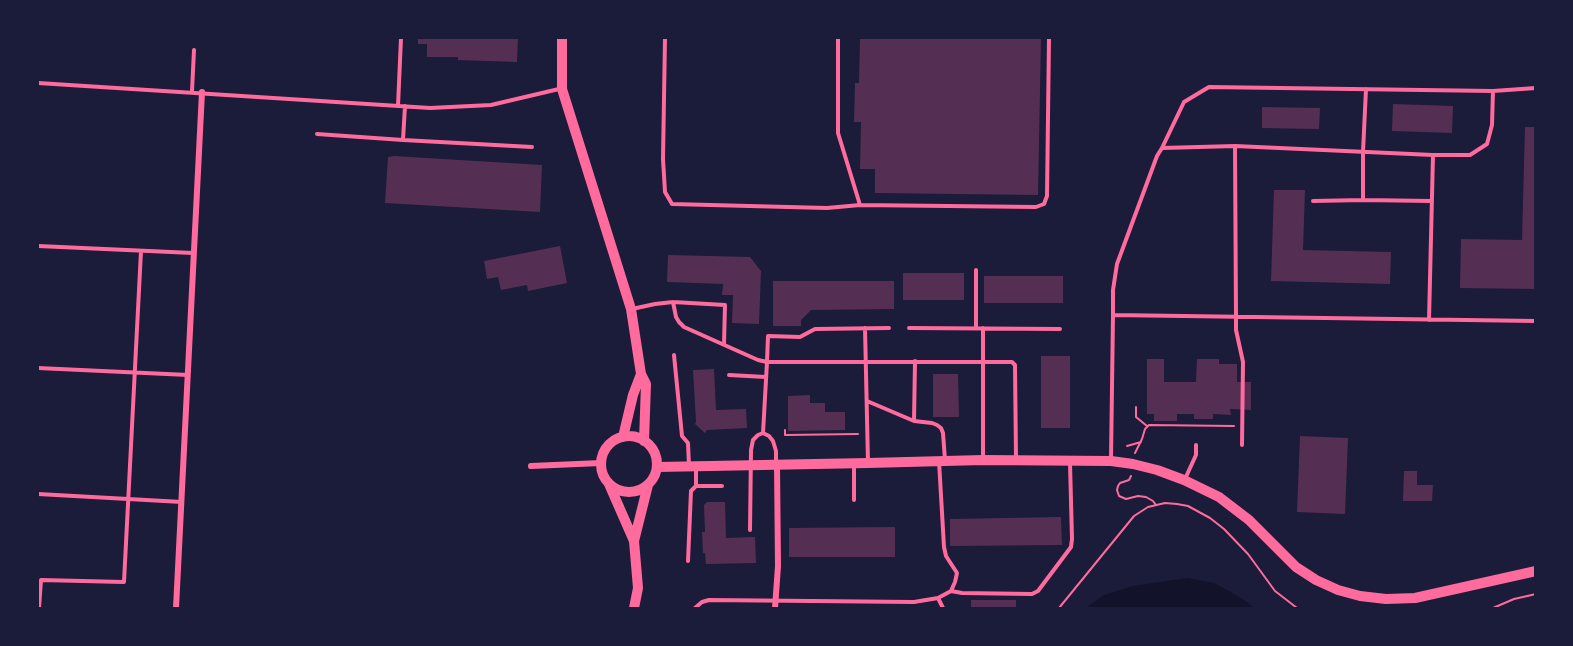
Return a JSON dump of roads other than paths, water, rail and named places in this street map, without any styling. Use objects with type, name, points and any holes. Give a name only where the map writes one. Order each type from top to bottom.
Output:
[{"type":"street","points":[[562,38],[562,89],[631,309],[641,374],[646,384],[644,441]]},
{"type":"street","points":[[176,609],[202,92]]},
{"type":"street","points":[[623,436],[633,395],[641,374]]},
{"type":"street","points":[[634,542],[602,474],[601,463],[604,451],[611,442],[623,436],[635,436],[652,447],[657,467],[648,485],[634,542],[638,588],[634,609]]},
{"type":"street","points":[[657,467],[1016,459],[1112,461],[1133,464],[1184,480],[1219,497],[1249,520],[1296,567],[1338,590],[1360,596],[1415,598],[1536,571]]},
{"type":"street","points":[[531,466],[601,463]]},
{"type":"street","points":[[775,609],[778,566],[777,465]]},
{"type":"street","points":[[608,483],[618,490],[628,492],[648,485]]},
{"type":"lane","points":[[398,106],[401,38]]},
{"type":"lane","points":[[665,38],[663,159],[665,192],[672,204],[827,208],[860,205],[1036,207],[1044,204],[1047,196],[1049,38]]},
{"type":"lane","points":[[838,38],[838,133],[860,205]]},
{"type":"lane","points":[[192,92],[194,50]]},
{"type":"lane","points":[[38,83],[430,108],[491,105],[562,89]]},
{"type":"lane","points":[[1112,461],[1113,290],[1117,264],[1157,156],[1184,102],[1209,87],[1493,91],[1536,88]]},
{"type":"lane","points":[[1364,200],[1366,89]]},
{"type":"lane","points":[[1162,148],[1235,146],[1433,155],[1470,154],[1487,144],[1492,125],[1493,91]]},
{"type":"lane","points":[[403,140],[405,106]]},
{"type":"lane","points":[[317,135],[532,147]]},
{"type":"lane","points":[[1235,146],[1236,330],[1243,362],[1242,445]]},
{"type":"lane","points":[[1429,320],[1433,155]]},
{"type":"lane","points":[[1313,201],[1432,201]]},
{"type":"lane","points":[[38,246],[194,253]]},
{"type":"lane","points":[[39,609],[41,580],[124,582],[141,251]]},
{"type":"lane","points":[[976,270],[976,328]]},
{"type":"lane","points":[[631,309],[673,302],[725,305],[724,344]]},
{"type":"lane","points":[[673,302],[676,317],[684,327],[767,362],[1012,362],[1015,364],[1016,459]]},
{"type":"lane","points":[[1113,315],[1536,321]]},
{"type":"lane","points":[[865,328],[868,464]]},
{"type":"lane","points":[[764,433],[768,336],[800,337],[815,329],[890,328]]},
{"type":"lane","points":[[909,328],[1060,329]]},
{"type":"lane","points":[[983,328],[983,460]]},
{"type":"lane","points":[[674,355],[682,436],[688,442],[696,486]]},
{"type":"lane","points":[[914,422],[915,361]]},
{"type":"lane","points":[[38,368],[188,375]]},
{"type":"lane","points":[[729,375],[766,377]]},
{"type":"lane","points":[[695,609],[702,602],[710,600],[914,602],[938,598],[951,591],[957,573],[946,556],[944,547],[942,461],[944,438],[941,428],[932,423],[914,422],[867,401]]},
{"type":"lane","points":[[750,530],[751,450],[753,440],[758,435],[764,433],[773,441],[777,465]]},
{"type":"lane","points":[[1184,480],[1196,455],[1196,445]]},
{"type":"lane","points":[[951,591],[1032,594],[1038,591],[1071,547],[1070,460]]},
{"type":"lane","points":[[854,464],[854,500]]},
{"type":"lane","points":[[688,561],[691,491],[696,486],[722,486]]},
{"type":"lane","points":[[38,494],[182,502]]},
{"type":"lane","points":[[938,598],[943,609]]}]
